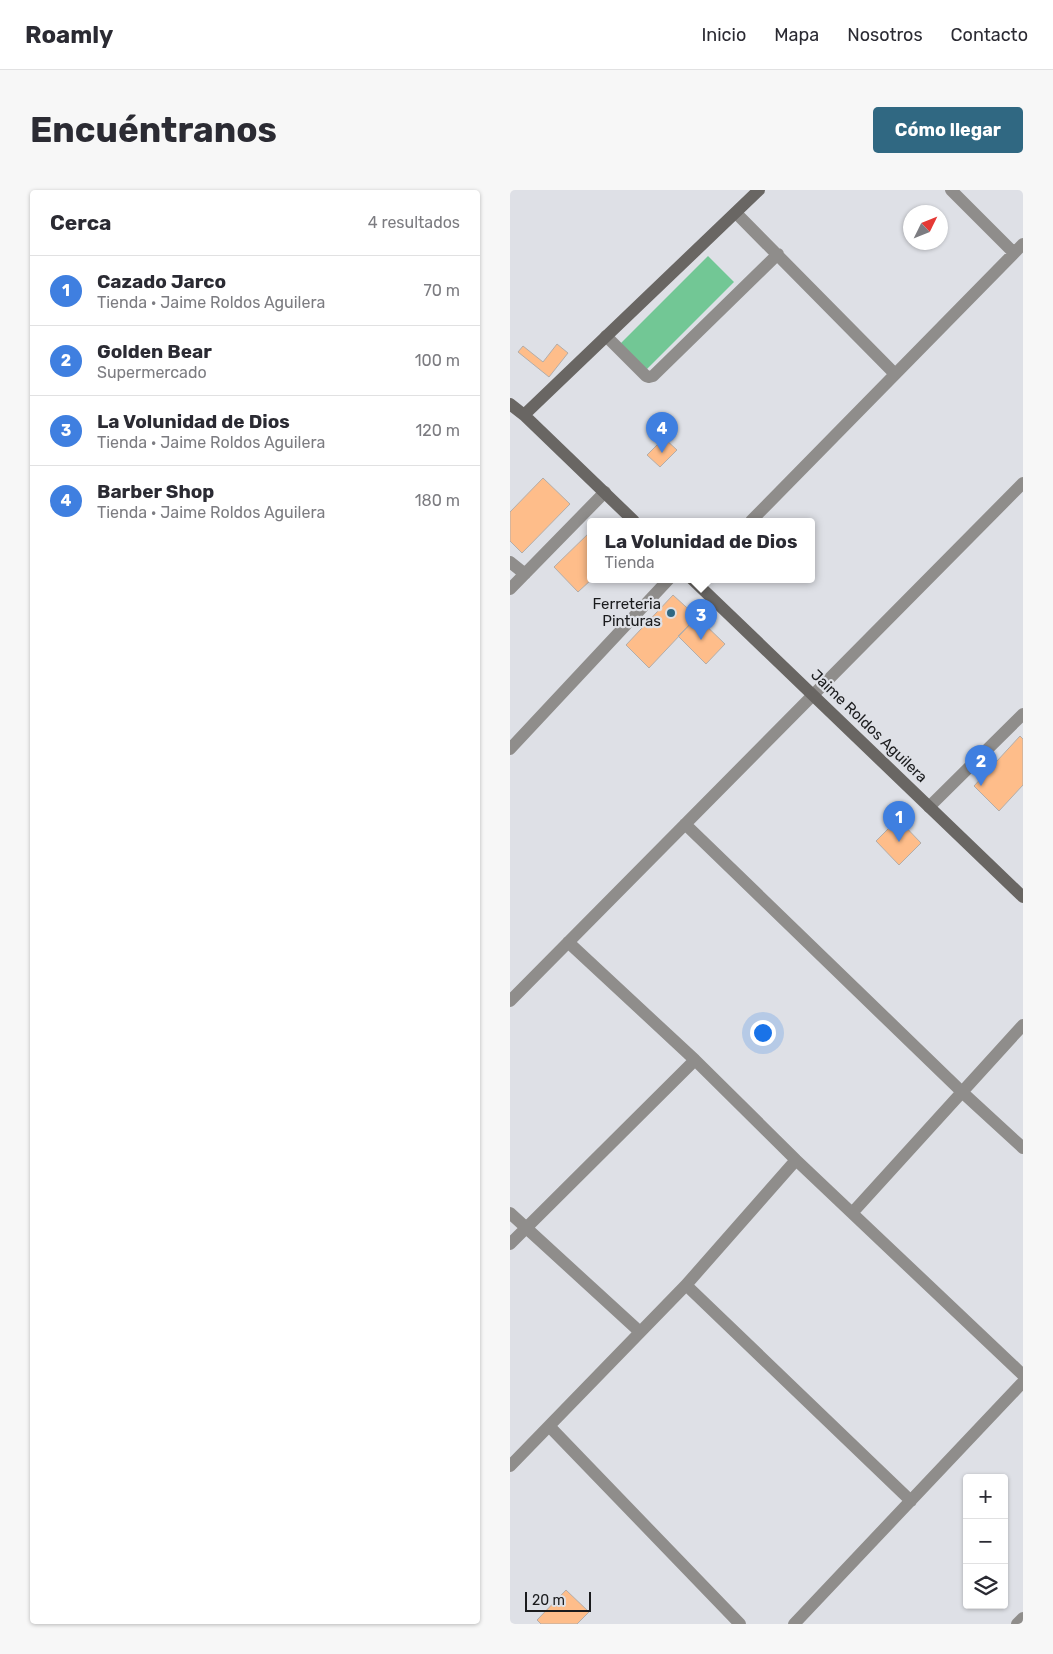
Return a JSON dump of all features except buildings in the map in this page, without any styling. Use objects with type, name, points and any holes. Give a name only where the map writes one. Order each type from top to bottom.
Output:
[{"type":"street","points":[[524,415],[759,190]]},
{"type":"street","points":[[754,518],[1018,248],[951,190]]},
{"type":"street","points":[[736,213],[895,374]]},
{"type":"street","points":[[606,336],[646,376],[652,376],[778,254]]},
{"type":"street","points":[[510,404],[524,415],[631,518]]},
{"type":"street","points":[[510,1001],[1023,483]]},
{"type":"street","points":[[510,589],[605,492]]},
{"type":"street","points":[[510,562],[525,574]]},
{"type":"street","points":[[510,749],[665,583]]},
{"type":"street","name":"Jaime Roldos Aguilera","points":[[697,583],[1023,897]]},
{"type":"street","points":[[929,807],[1023,714]]},
{"type":"street","points":[[685,824],[962,1092],[1023,1148]]},
{"type":"street","points":[[568,942],[1023,1375]]},
{"type":"street","points":[[852,1212],[1023,1025]]},
{"type":"street","points":[[510,1244],[694,1060]]},
{"type":"street","points":[[510,1466],[686,1285],[796,1160]]},
{"type":"street","points":[[510,1214],[640,1332]]},
{"type":"street","points":[[686,1285],[911,1502]]},
{"type":"street","points":[[794,1624],[1023,1382]]},
{"type":"street","points":[[549,1426],[740,1624]]},
{"type":"street","points":[[1016,1624],[1023,1618]]},
{"type":"green space","points":[[708,256],[734,282],[645,371],[619,345]]},
{"type":"place","name":"Barber Shop","points":[[662,453]]},
{"type":"place","name":"Ferreteria Pinturas","points":[[671,613]]},
{"type":"place","name":"La Volunidad de Dios","points":[[701,640]]},
{"type":"place","name":"Golden Bear","points":[[981,786]]},
{"type":"place","name":"Cazado Jarco","points":[[899,842]]}]
